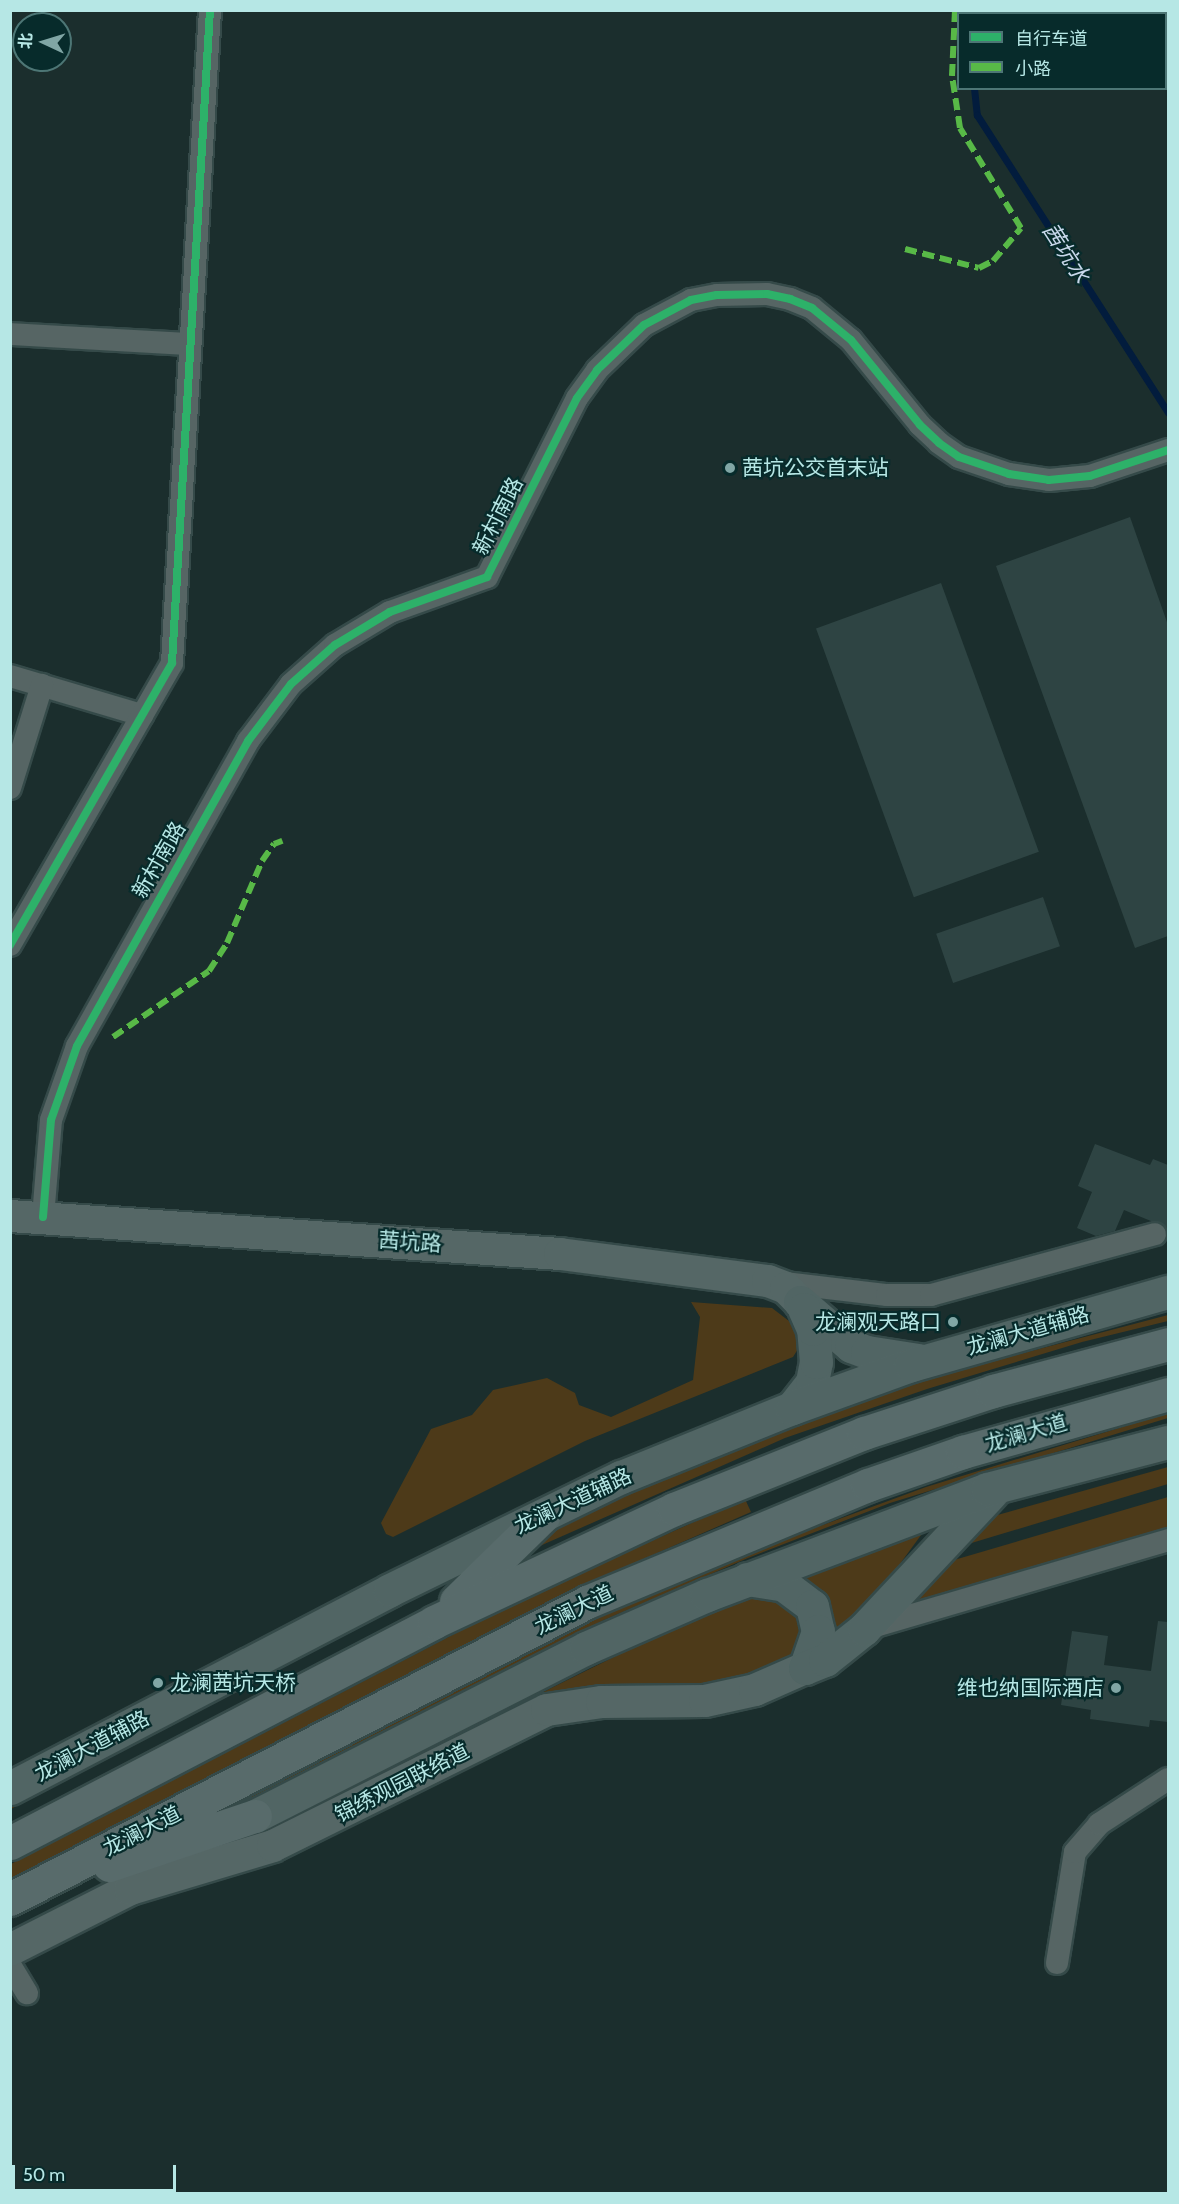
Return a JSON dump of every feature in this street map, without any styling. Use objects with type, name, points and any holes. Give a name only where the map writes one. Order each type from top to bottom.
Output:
[{"type":"highway","points":[[10,1844],[434,1622],[583,1550],[738,1482],[864,1433],[993,1391],[1168,1344]]},
{"type":"highway","name":"龙澜大道","points":[[20,1894],[587,1602],[758,1528],[963,1452],[1168,1394]]},
{"type":"highway","points":[[434,1622],[543,1516]]},
{"type":"highway","points":[[20,1894],[185,1842],[255,1816]]},
{"type":"main road","name":"龙澜大道辅路","points":[[10,1788],[390,1590],[621,1477],[792,1408],[940,1356],[1160,1297]]},
{"type":"main road","points":[[800,1302],[837,1337],[867,1352],[902,1359],[940,1356]]},
{"type":"main road","points":[[792,1408],[812,1382],[816,1362],[813,1329],[800,1302]]},
{"type":"main road","points":[[255,1816],[586,1648],[747,1579],[844,1540],[1003,1484],[1168,1442]]},
{"type":"main road","points":[[805,1668],[825,1660],[864,1629],[949,1534],[1003,1484]]},
{"type":"main road","points":[[747,1579],[784,1585],[812,1606],[818,1631],[805,1668]]},
{"type":"street","points":[[10,945],[172,663],[210,10]]},
{"type":"street","name":"新村南路","points":[[43,1217],[51,1119],[76,1046],[248,741],[291,684],[335,645],[390,612],[487,577],[577,398],[597,370],[644,325],[691,300],[717,295],[758,294],[790,299],[831,321],[920,425],[960,457],[1009,474],[1049,480],[1090,476],[1168,450]]},
{"type":"street","points":[[10,334],[190,344]]},
{"type":"street","points":[[10,676],[142,715]]},
{"type":"street","points":[[10,788],[42,685]]},
{"type":"street","name":"茜坑路","points":[[10,1216],[560,1254],[768,1281],[786,1288],[800,1302]]},
{"type":"street","points":[[768,1281],[887,1295],[931,1295],[1155,1234]]},
{"type":"street","points":[[864,1629],[1168,1540]]},
{"type":"street","name":"锦绣观园联络道","points":[[10,1950],[130,1889],[295,1837],[547,1710],[602,1702],[705,1701],[755,1690],[805,1668]]},
{"type":"street","points":[[1057,1964],[1075,1852],[1099,1824],[1168,1779]]},
{"type":"street","points":[[10,1965],[27,1993]]},
{"type":"shaded area","points":[[691,1302],[772,1308],[789,1321],[803,1341],[793,1357],[585,1441],[393,1537],[386,1534],[381,1523],[431,1429],[472,1415],[493,1390],[547,1378],[575,1393],[579,1405],[611,1417],[693,1380],[700,1317]]},
{"type":"shaded area","points":[[1168,1315],[1168,1321],[1082,1342],[927,1389],[785,1438],[508,1560],[575,1513],[830,1404]]},
{"type":"shaded area","points":[[1168,1413],[1168,1418],[890,1503],[748,1558],[604,1620],[268,1795],[208,1818],[589,1621],[725,1561],[926,1487]]},
{"type":"shaded area","points":[[1168,1467],[1168,1484],[945,1551],[971,1528],[994,1516]]},
{"type":"shaded area","points":[[1168,1497],[1168,1527],[918,1601],[916,1595],[954,1560]]},
{"type":"shaded area","points":[[745,1499],[751,1512],[559,1596],[11,1879],[11,1864],[516,1602]]},
{"type":"shaded area","points":[[924,1531],[870,1605],[828,1643],[790,1581]]},
{"type":"shaded area","points":[[477,1562],[308,1654],[11,1809],[11,1799]]},
{"type":"shaded area","points":[[772,1593],[804,1618],[798,1656],[730,1685],[520,1709],[527,1700],[622,1653],[744,1599]]},
{"type":"building","points":[[1130,517],[1168,625],[1168,936],[1135,948],[996,566]]},
{"type":"building","points":[[941,583],[1039,852],[914,897],[816,628]]},
{"type":"building","points":[[1043,897],[1060,946],[953,983],[936,934]]},
{"type":"building","points":[[1095,1144],[1150,1165],[1153,1159],[1168,1165],[1168,1228],[1124,1210],[1115,1231],[1096,1236],[1077,1228],[1092,1192],[1078,1186]]},
{"type":"building","name":"维也纳国际酒店","points":[[1158,1621],[1168,1622],[1168,1722],[1150,1720],[1149,1727],[1090,1719],[1091,1710],[1061,1705],[1072,1631],[1108,1636],[1104,1665],[1151,1671]]},
{"type":"waterway","name":"茜坑水","points":[[974,90],[977,115],[1168,413]]},
{"type":"marked path","points":[[905,249],[979,268],[993,261],[1021,228],[960,128],[952,76],[955,10]]},
{"type":"marked path","points":[[113,1037],[209,971],[227,943],[262,861],[274,844],[282,841]]},
{"type":"cycle path","points":[[10,945],[172,663],[210,10]]},
{"type":"cycle path","points":[[43,1217],[51,1120],[77,1046],[248,741],[291,684],[335,645],[390,612],[487,577],[577,398],[597,370],[644,325],[691,300],[717,295],[767,294],[790,299],[812,308],[851,340],[920,425],[939,443],[959,457],[1009,474],[1049,480],[1090,476],[1168,450]]},
{"type":"place","name":"茜坑公交首末站","points":[[730,468]]},
{"type":"place","name":"龙澜观天路口","points":[[953,1322]]},
{"type":"place","name":"龙澜茜坑天桥","points":[[158,1683]]},
{"type":"place","name":"维也纳国际酒店","points":[[1116,1688]]}]
